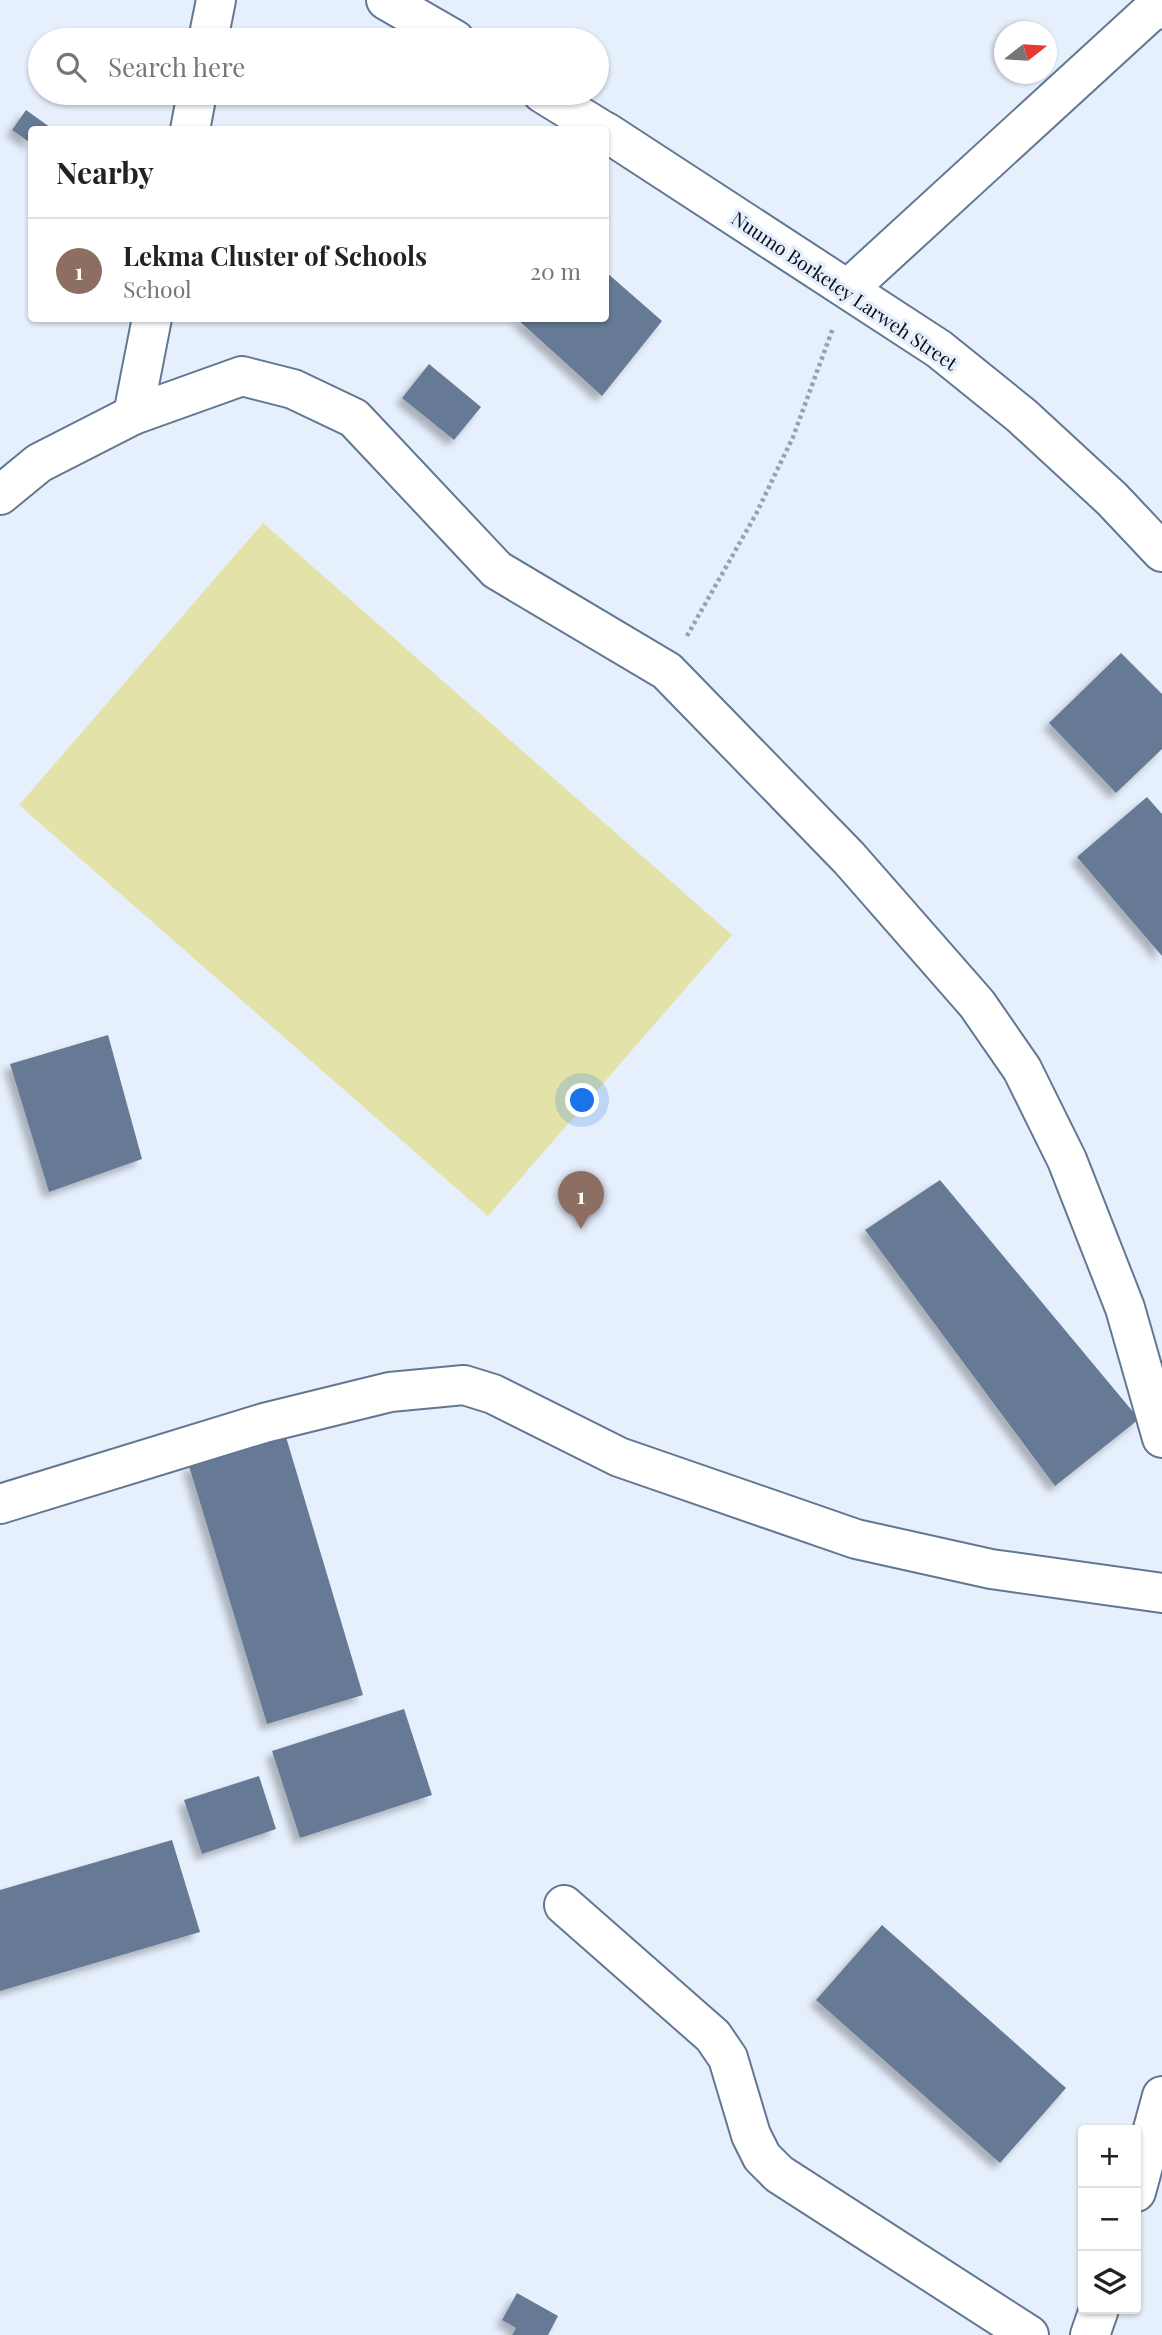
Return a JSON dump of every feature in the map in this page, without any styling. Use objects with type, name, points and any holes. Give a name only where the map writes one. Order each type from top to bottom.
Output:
[{"type":"street","points":[[210,28],[216,0]]},
{"type":"street","points":[[386,0],[434,28]]},
{"type":"street","points":[[849,288],[1148,14],[1162,6]]},
{"type":"street","points":[[191,126],[195,105]]},
{"type":"street","name":"Nuumo Borketey Larweh Street","points":[[562,105],[596,126]]},
{"type":"street","name":"Nuumo Borketey Larweh Street","points":[[609,134],[939,349],[1022,416],[1112,499],[1162,552]]},
{"type":"street","points":[[132,415],[151,322]]},
{"type":"street","points":[[0,495],[39,464],[132,415],[242,376],[293,388],[354,418],[497,570],[667,671],[849,858],[977,1004],[1022,1069],[1067,1160],[1125,1308],[1162,1438]]},
{"type":"street","points":[[2,1498],[264,1423],[390,1392],[464,1385],[493,1394],[619,1457],[856,1539],[991,1569],[1162,1593]]},
{"type":"street","points":[[564,1905],[713,2036],[729,2058],[751,2135],[762,2157],[779,2174],[1029,2335]]},
{"type":"street","points":[[1137,2188],[1162,2096]]},
{"type":"street","points":[[1090,2335],[1097,2314]]},
{"type":"path","points":[[667,671],[756,514],[793,437],[849,288]]},
{"type":"green space","points":[[263,523],[732,935],[488,1216],[19,805]]},
{"type":"building","points":[[26,110],[48,126],[28,126],[28,141],[12,130]]},
{"type":"building","points":[[609,275],[662,321],[602,396],[520,322],[609,322]]},
{"type":"building","points":[[429,364],[481,407],[454,440],[402,398]]},
{"type":"building","points":[[1121,653],[1162,694],[1162,749],[1116,793],[1049,723]]},
{"type":"building","points":[[1147,797],[1162,814],[1162,956],[1077,857]]},
{"type":"building","points":[[108,1035],[142,1159],[49,1192],[10,1064]]},
{"type":"building","points":[[940,1180],[1139,1419],[1055,1486],[865,1230]]},
{"type":"building","points":[[286,1437],[363,1695],[267,1724],[189,1466]]},
{"type":"building","points":[[404,1709],[432,1795],[300,1838],[272,1751]]},
{"type":"building","points":[[259,1776],[276,1829],[202,1854],[184,1800]]},
{"type":"building","points":[[172,1840],[200,1932],[0,1991],[0,1890]]},
{"type":"building","points":[[882,1925],[1066,2088],[1000,2163],[816,2000]]},
{"type":"building","points":[[517,2293],[558,2316],[548,2335],[512,2335],[516,2328],[502,2320]]},
{"type":"place","name":"Lekma Cluster of Schools","points":[[581,1229]]}]
